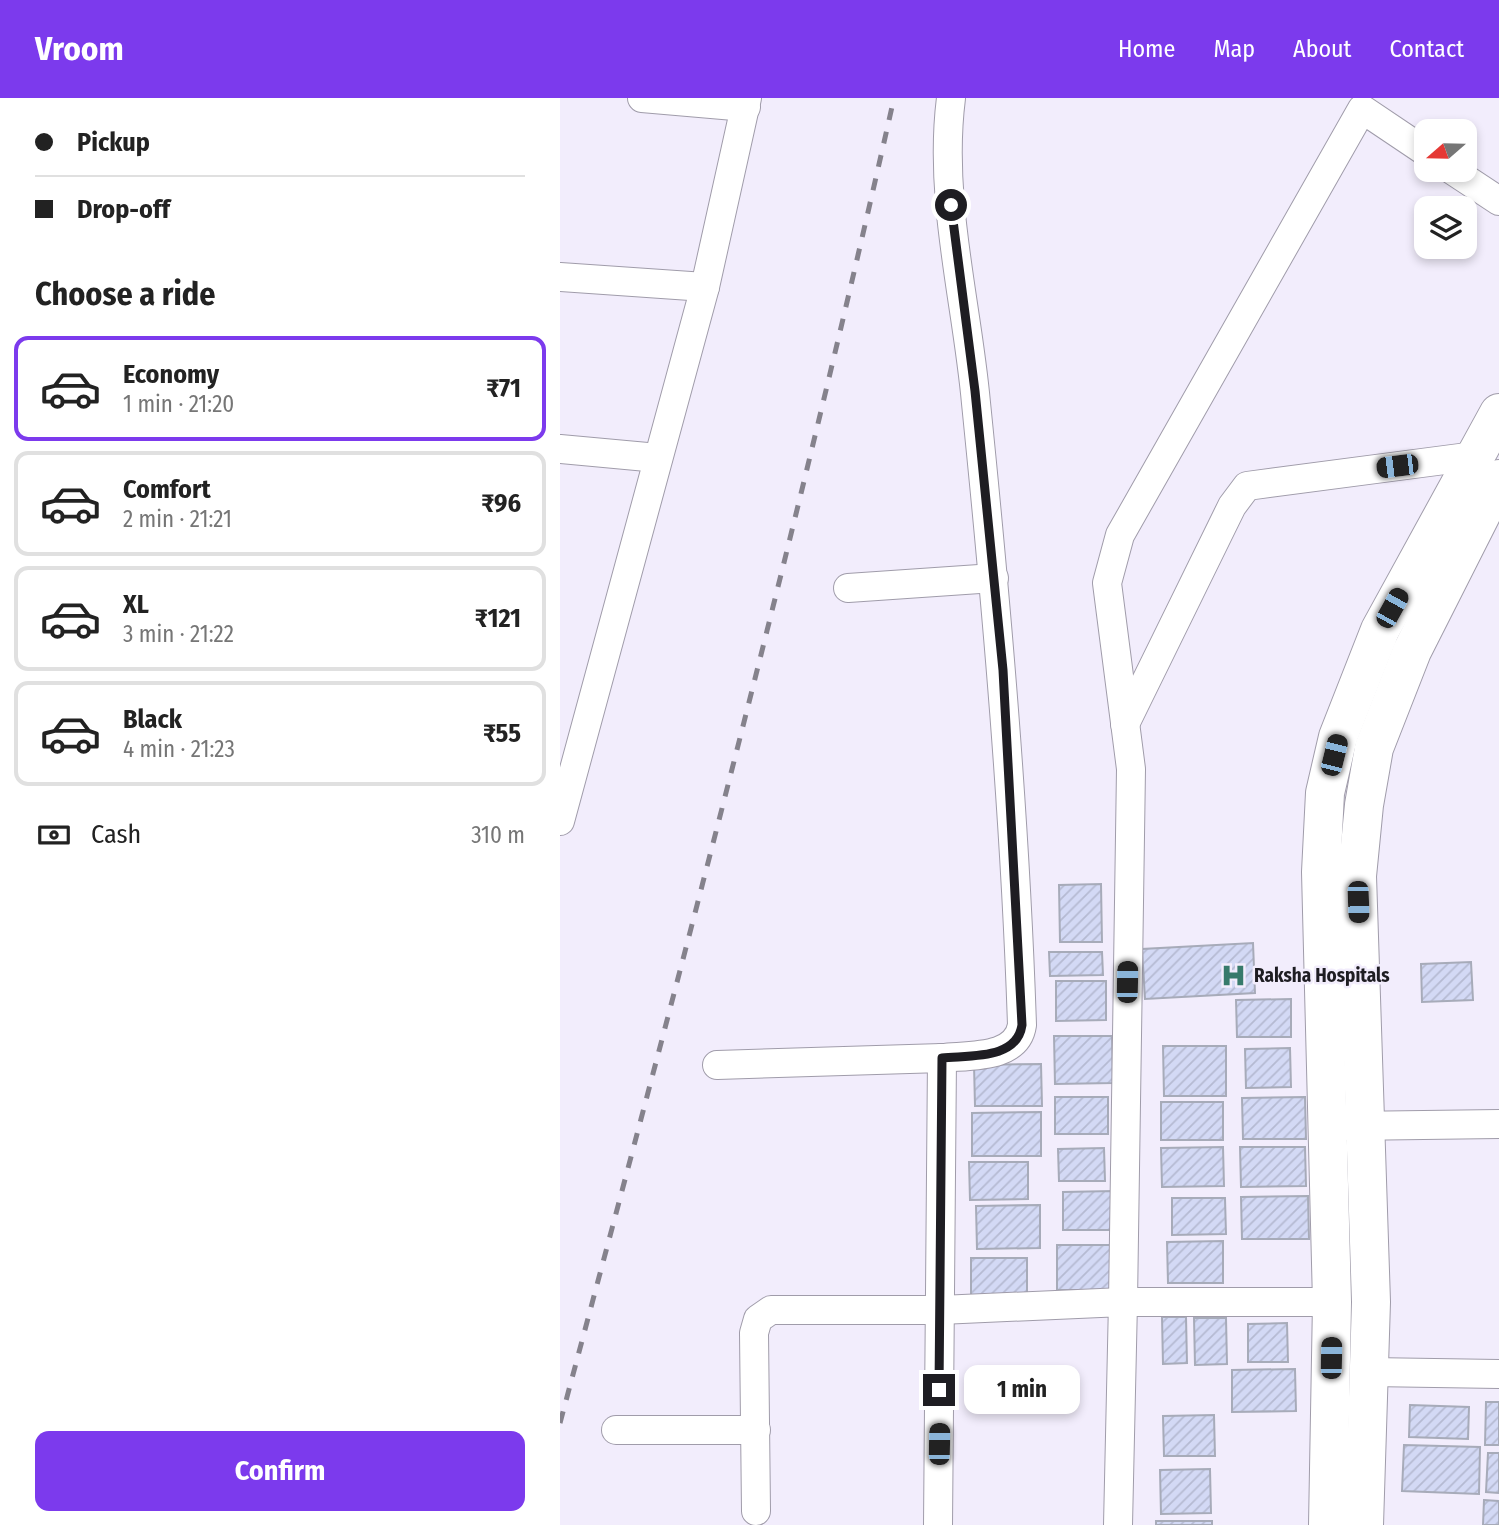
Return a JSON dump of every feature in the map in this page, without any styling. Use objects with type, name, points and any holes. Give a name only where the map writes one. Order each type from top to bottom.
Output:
[{"type":"main road","points":[[1328,1525],[1332,1302],[1346,1126],[1357,876],[1364,805],[1374,748],[1487,468],[1499,413]]},
{"type":"main road","points":[[1346,1126],[1370,1373],[1364,1525]]},
{"type":"street","points":[[560,821],[705,287],[746,103],[642,98]]},
{"type":"street","points":[[717,1065],[942,1058],[1011,1048],[1020,1039],[1022,1025],[1003,670],[975,391],[952,229],[947,130],[951,98]]},
{"type":"street","points":[[1118,1525],[1130,769],[1108,583],[1120,535],[1358,102],[1414,143]]},
{"type":"street","points":[[1470,182],[1499,201]]},
{"type":"street","points":[[560,277],[705,287]]},
{"type":"street","points":[[560,449],[658,458]]},
{"type":"street","points":[[1125,724],[1232,506],[1247,486],[1487,468]]},
{"type":"street","points":[[848,588],[993,578]]},
{"type":"street","points":[[938,1525],[942,1058]]},
{"type":"street","points":[[1346,1126],[1499,1124]]},
{"type":"street","points":[[756,1511],[754,1332],[758,1319],[771,1310],[940,1310],[1123,1301],[1332,1302]]},
{"type":"street","points":[[1370,1373],[1499,1374]]},
{"type":"street","points":[[616,1430],[756,1430]]},
{"type":"building","points":[[1101,884],[1102,942],[1060,942],[1059,885]]},
{"type":"building","points":[[1253,943],[1255,993],[1145,999],[1142,949]]},
{"type":"building","points":[[1049,952],[1102,952],[1103,975],[1050,976]]},
{"type":"building","points":[[1471,962],[1473,1000],[1422,1002],[1421,964]]},
{"type":"building","points":[[1056,981],[1106,981],[1106,1020],[1056,1021]]},
{"type":"building","points":[[1291,999],[1291,1037],[1237,1037],[1236,1000]]},
{"type":"building","points":[[1054,1036],[1112,1036],[1113,1083],[1055,1084]]},
{"type":"building","points":[[1163,1046],[1226,1046],[1226,1096],[1164,1096]]},
{"type":"building","points":[[1290,1048],[1291,1087],[1246,1088],[1245,1049]]},
{"type":"building","points":[[1041,1064],[1042,1106],[975,1106],[974,1065]]},
{"type":"building","points":[[1055,1097],[1108,1097],[1108,1134],[1055,1134]]},
{"type":"building","points":[[1305,1097],[1306,1139],[1243,1139],[1242,1098]]},
{"type":"building","points":[[1161,1102],[1223,1102],[1223,1140],[1161,1140]]},
{"type":"building","points":[[1041,1112],[1041,1156],[972,1156],[972,1113]]},
{"type":"building","points":[[1223,1147],[1224,1186],[1162,1187],[1161,1148]]},
{"type":"building","points":[[1240,1147],[1305,1147],[1306,1186],[1241,1187]]},
{"type":"building","points":[[1104,1148],[1105,1181],[1059,1181],[1058,1149]]},
{"type":"building","points":[[969,1162],[1028,1162],[1028,1199],[970,1200]]},
{"type":"building","points":[[1114,1191],[1115,1230],[1063,1230],[1063,1192]]},
{"type":"building","points":[[1308,1196],[1309,1239],[1242,1239],[1241,1197]]},
{"type":"building","points":[[1172,1198],[1225,1198],[1226,1234],[1172,1235]]},
{"type":"building","points":[[1040,1205],[1040,1248],[977,1249],[976,1206]]},
{"type":"building","points":[[1223,1241],[1223,1283],[1168,1283],[1167,1242]]},
{"type":"building","points":[[1057,1245],[1113,1245],[1114,1290],[1057,1290]]},
{"type":"building","points":[[971,1258],[1027,1258],[1027,1295],[971,1296]]},
{"type":"building","points":[[1162,1317],[1186,1317],[1187,1363],[1163,1364]]},
{"type":"building","points":[[1194,1318],[1226,1318],[1227,1364],[1195,1365]]},
{"type":"building","points":[[1287,1323],[1288,1362],[1248,1362],[1248,1324]]},
{"type":"building","points":[[1295,1369],[1296,1411],[1232,1412],[1232,1370]]},
{"type":"building","points":[[1486,1402],[1499,1402],[1499,1445],[1485,1445]]},
{"type":"building","points":[[1410,1405],[1469,1407],[1468,1439],[1409,1437]]},
{"type":"building","points":[[1214,1415],[1215,1456],[1164,1456],[1163,1416]]},
{"type":"building","points":[[1404,1445],[1480,1447],[1479,1494],[1402,1491]]},
{"type":"building","points":[[1488,1453],[1499,1453],[1499,1493],[1486,1492]]},
{"type":"building","points":[[1210,1469],[1211,1513],[1161,1514],[1160,1470]]},
{"type":"building","points":[[1484,1500],[1499,1501],[1499,1525],[1483,1525]]},
{"type":"building","points":[[1156,1521],[1212,1521],[1212,1525],[1156,1525]]},
{"type":"railway","points":[[560,1423],[734,762],[816,431],[894,98]]},
{"type":"place","name":"Raksha Hospitals","points":[[1234,975]]},
{"type":"route","points":[[939,1390],[942,1058],[1011,1048],[1020,1039],[1022,1025],[1003,670],[975,391],[951,205]]}]
